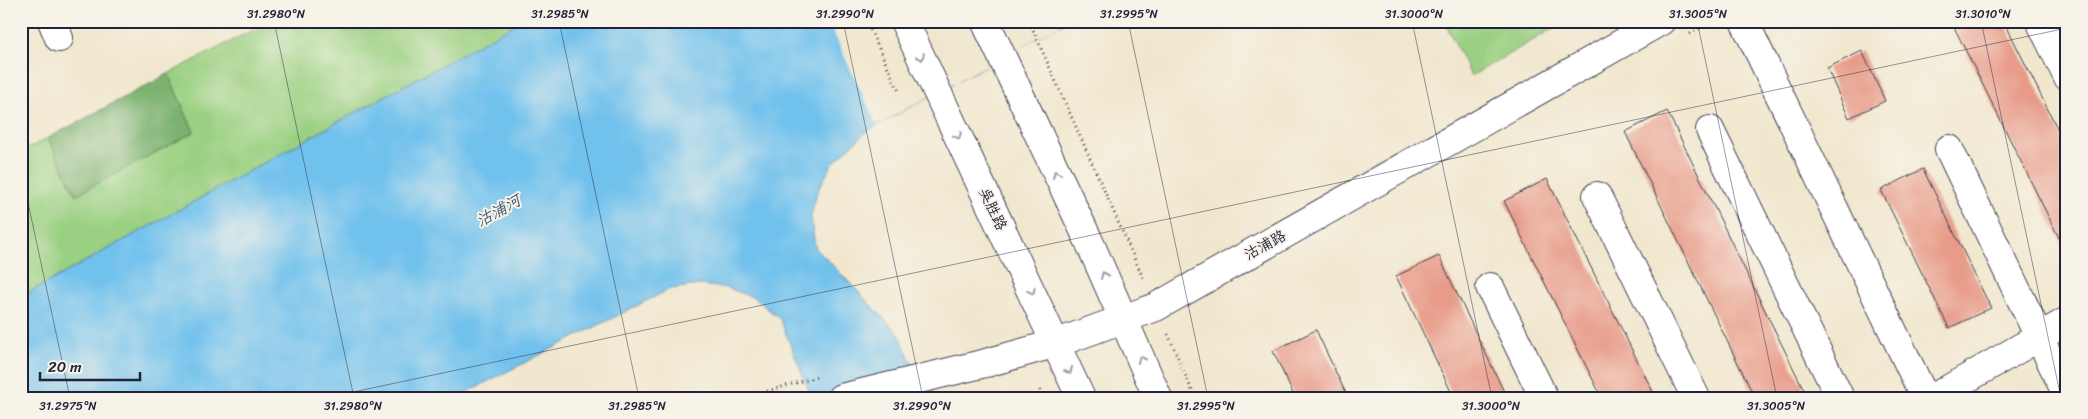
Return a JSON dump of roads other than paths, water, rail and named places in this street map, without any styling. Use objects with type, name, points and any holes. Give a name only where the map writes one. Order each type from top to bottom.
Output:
[{"type":"street","name":"吴胜路","points":[[904,21],[1057,343],[1081,398]]},
{"type":"street","points":[[985,21],[1124,319],[1158,398]]},
{"type":"street","name":"沽浦路","points":[[841,398],[1057,343],[1156,307],[1661,21]]},
{"type":"street","points":[[1744,21],[1925,398]]},
{"type":"street","points":[[2040,21],[2067,76]]},
{"type":"street","points":[[1710,130],[1840,398]]},
{"type":"street","points":[[1949,149],[2067,395]]},
{"type":"street","points":[[1598,196],[1696,398]]},
{"type":"street","points":[[1490,287],[1544,398]]},
{"type":"street","points":[[1933,398],[2067,322]]},
{"type":"water","name":"沽浦河","points":[[521,21],[1067,21],[867,131],[832,164],[817,192],[811,216],[815,247],[899,334],[927,398],[812,398],[780,319],[755,298],[727,288],[700,285],[670,289],[455,398],[21,398],[21,297]]}]
